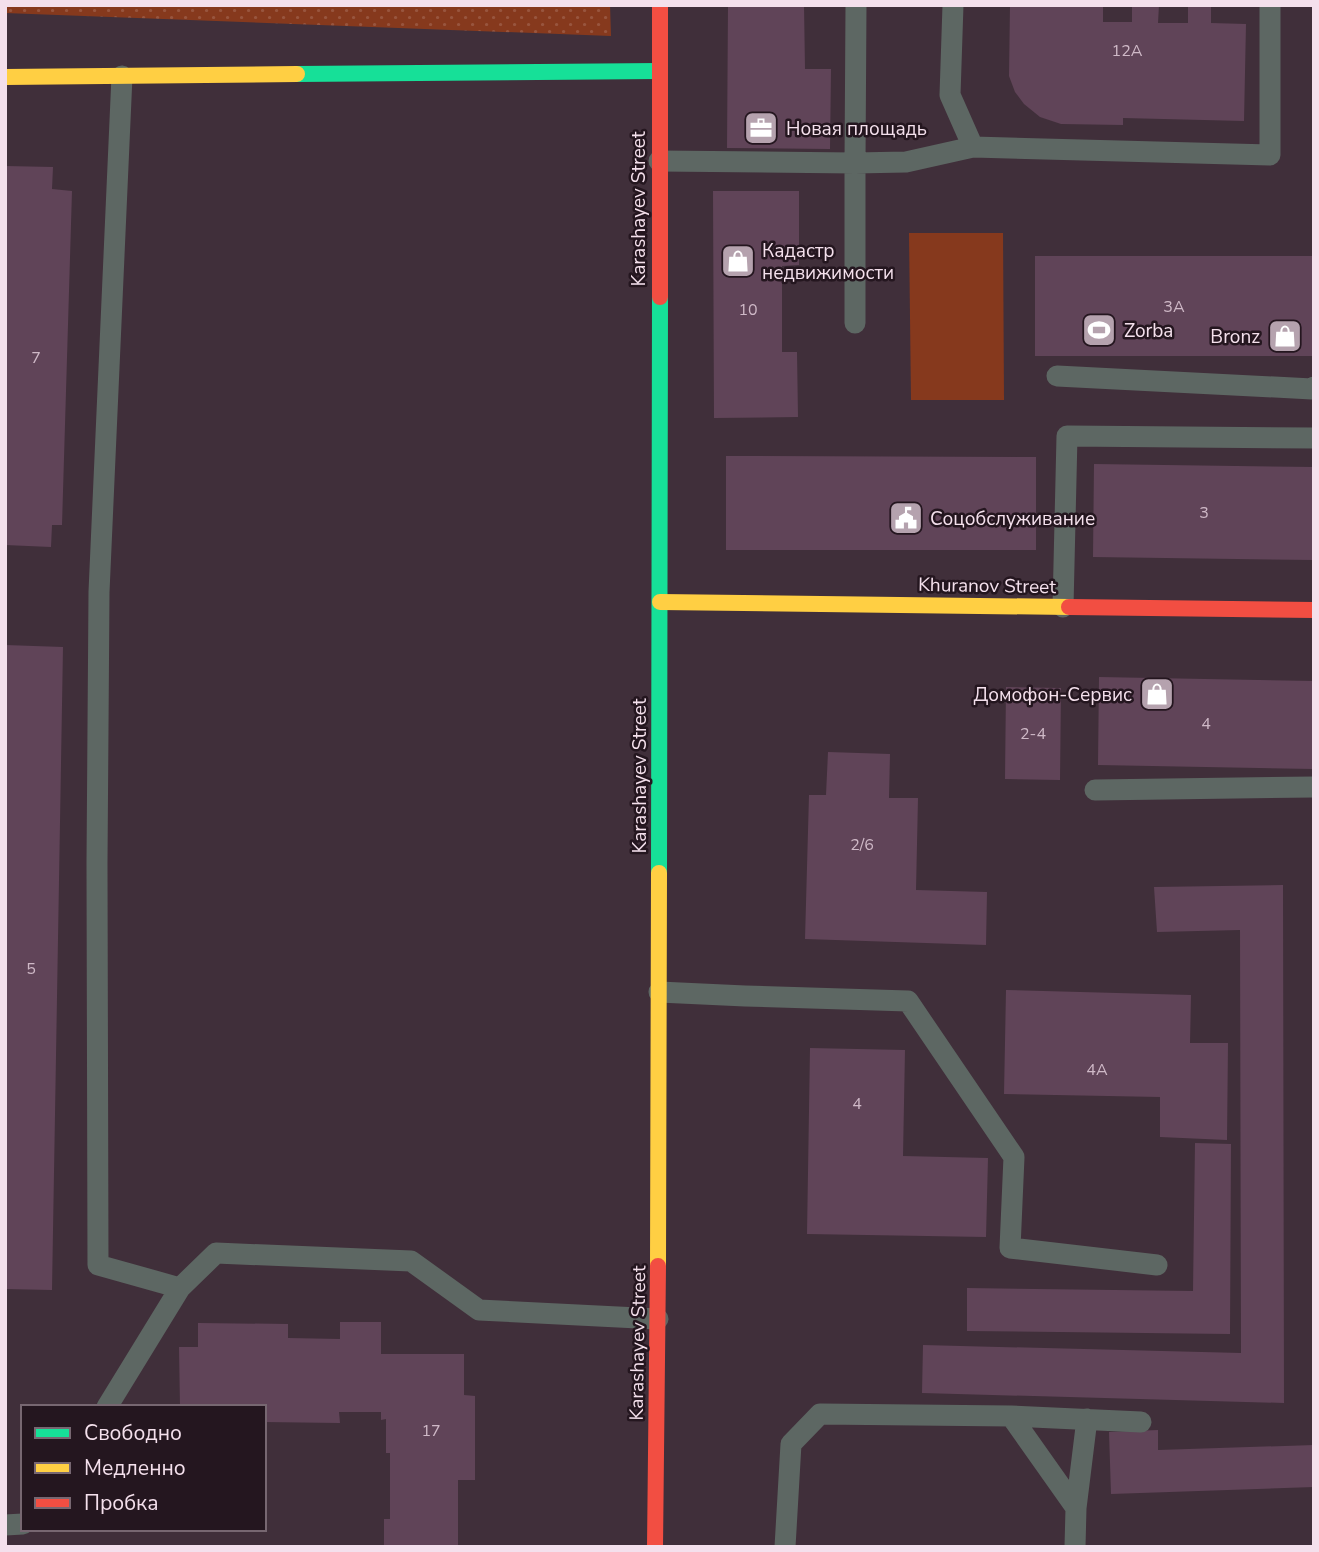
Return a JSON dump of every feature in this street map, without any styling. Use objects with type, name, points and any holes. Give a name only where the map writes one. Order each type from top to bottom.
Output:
[{"type":"street","name":"Karashaуev Street","points":[[655,1547],[658,1319],[660,5]]},
{"type":"street","points":[[5,77],[659,71]]},
{"type":"street","name":"Khuranov Street","points":[[660,601],[1314,610]]},
{"type":"lane","points":[[855,323],[856,5]]},
{"type":"lane","points":[[953,5],[950,95],[973,147]]},
{"type":"lane","points":[[659,161],[906,162],[973,147],[1270,155],[1270,5]]},
{"type":"lane","points":[[122,76],[99,592],[98,1265],[180,1288]]},
{"type":"lane","points":[[1057,376],[1314,387]]},
{"type":"lane","points":[[1063,607],[1067,436],[1314,438]]},
{"type":"lane","points":[[1095,790],[1314,787]]},
{"type":"lane","points":[[659,992],[908,1001],[1014,1157],[1010,1248],[1157,1265]]},
{"type":"lane","points":[[108,1405],[180,1288],[216,1253],[411,1261],[479,1310],[658,1319]]},
{"type":"lane","points":[[785,1547],[791,1444],[820,1414],[1011,1416],[1141,1422]]},
{"type":"lane","points":[[1011,1416],[1076,1508]]},
{"type":"lane","points":[[1075,1547],[1076,1508],[1087,1419]]},
{"type":"shaded area","points":[[5,5],[610,5],[611,36],[5,13]]},
{"type":"shaded area","points":[[909,233],[1003,233],[1004,400],[911,400]]},
{"type":"building","points":[[728,5],[804,5],[805,69],[831,69],[830,149],[727,148]]},
{"type":"building","points":[[1010,5],[1103,5],[1103,22],[1132,22],[1132,5],[1159,5],[1158,23],[1188,23],[1188,5],[1211,5],[1211,23],[1246,24],[1244,121],[1123,118],[1123,125],[1061,124],[1040,117],[1024,104],[1015,92],[1009,76]]},
{"type":"building","points":[[5,166],[53,167],[52,189],[72,191],[62,525],[52,525],[51,547],[5,545]]},
{"type":"building","points":[[713,191],[799,191],[799,265],[782,266],[782,352],[797,352],[798,417],[714,418]]},
{"type":"building","points":[[1035,256],[1314,256],[1314,356],[1035,356]]},
{"type":"building","points":[[726,456],[1036,457],[1036,550],[726,550]]},
{"type":"building","points":[[1094,464],[1314,467],[1314,560],[1093,557]]},
{"type":"building","points":[[5,645],[63,647],[52,1290],[5,1289]]},
{"type":"building","points":[[1099,677],[1314,681],[1314,769],[1098,765]]},
{"type":"building","points":[[1006,687],[1061,688],[1060,780],[1005,779]]},
{"type":"building","points":[[828,752],[890,754],[889,798],[918,798],[916,890],[987,892],[986,945],[805,939],[809,795],[826,795]]},
{"type":"building","points":[[1283,885],[1284,1403],[922,1393],[923,1345],[1241,1353],[1240,930],[1157,932],[1154,887]]},
{"type":"building","points":[[1006,990],[1191,995],[1190,1043],[1228,1043],[1227,1140],[1160,1137],[1160,1097],[1004,1094]]},
{"type":"building","points":[[810,1048],[905,1050],[903,1156],[988,1158],[986,1237],[807,1234]]},
{"type":"building","points":[[1195,1143],[1231,1144],[1230,1334],[967,1331],[967,1288],[1193,1291]]},
{"type":"building","points":[[340,1322],[381,1322],[381,1354],[464,1354],[464,1395],[475,1396],[475,1480],[458,1480],[458,1547],[384,1547],[384,1519],[390,1519],[390,1453],[386,1453],[386,1419],[381,1420],[381,1412],[339,1412],[340,1423],[266,1422],[266,1405],[180,1405],[179,1347],[198,1347],[198,1323],[288,1324],[288,1338],[340,1339]]},
{"type":"building","points":[[1158,1430],[1158,1450],[1314,1445],[1314,1487],[1111,1494],[1109,1432]]},
{"type":"traffic: fast","points":[[297,74],[659,71]]},
{"type":"traffic: fast","points":[[659,873],[660,297]]},
{"type":"traffic: slow","points":[[5,77],[297,74]]},
{"type":"traffic: slow","points":[[660,602],[1069,607]]},
{"type":"traffic: slow","points":[[658,1266],[659,873]]},
{"type":"traffic: jam","points":[[660,5],[660,297]]},
{"type":"traffic: jam","points":[[1069,607],[1314,610]]},
{"type":"traffic: jam","points":[[655,1547],[658,1266]]},
{"type":"place","name":"Новая площадь","points":[[761,128]]},
{"type":"place","name":"Кадастр недвижимости","points":[[738,261]]},
{"type":"place","name":"Zorba","points":[[1099,330]]},
{"type":"place","name":"Bronz","points":[[1285,336]]},
{"type":"place","name":"Соцобслуживание","points":[[906,518]]},
{"type":"place","name":"Домофон-Сервис","points":[[1157,694]]}]
